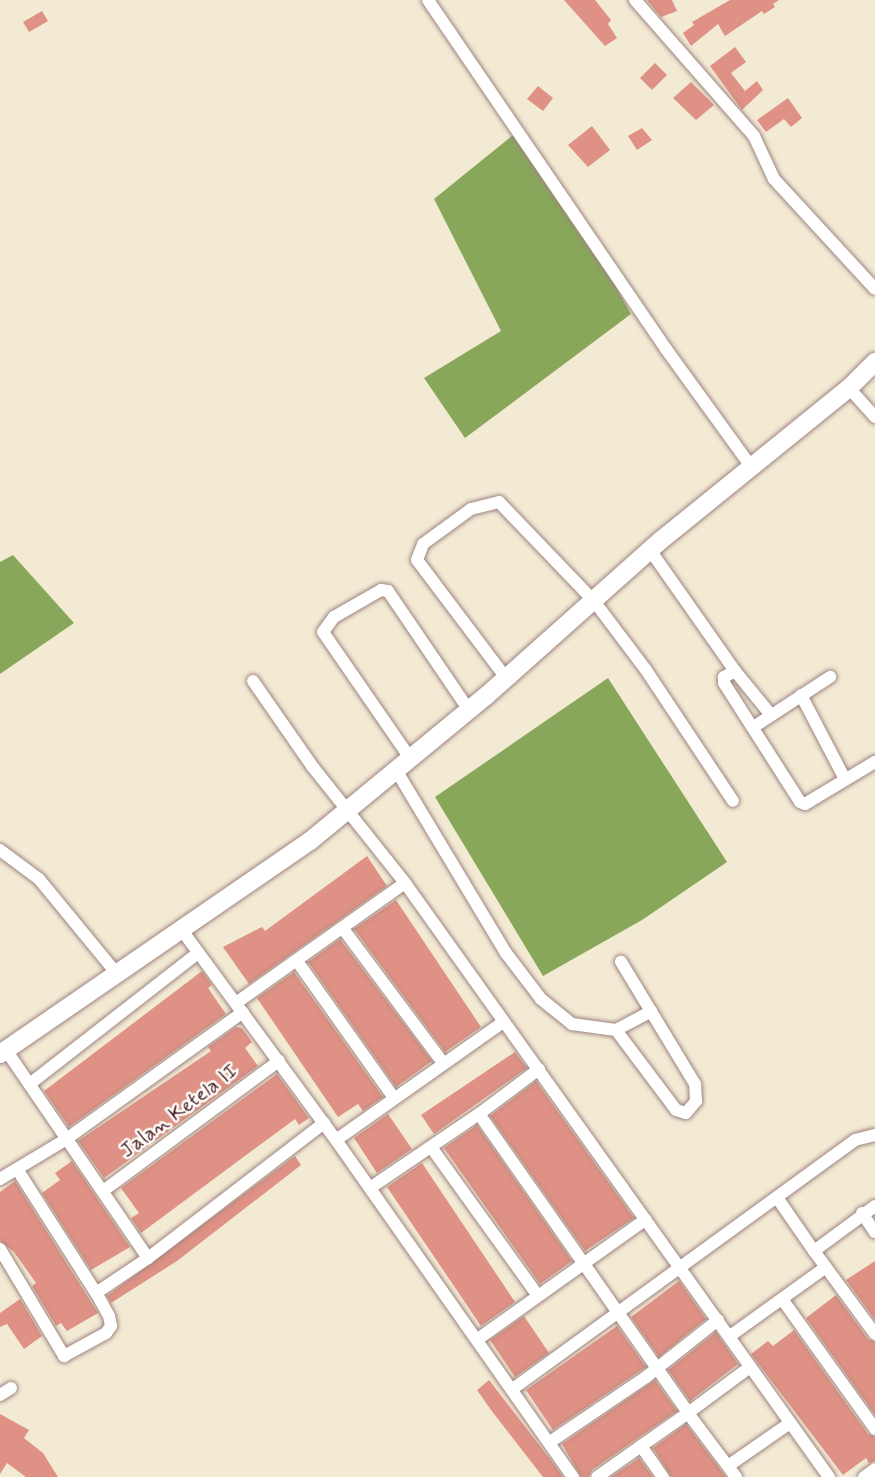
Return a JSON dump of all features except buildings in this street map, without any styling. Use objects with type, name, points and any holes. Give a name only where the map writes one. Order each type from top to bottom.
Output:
[{"type":"street","points":[[428,0],[666,349],[752,468]]},
{"type":"street","points":[[635,0],[754,136],[774,179],[875,289]]},
{"type":"street","points":[[148,1258],[65,1140],[31,1083],[3,1052],[349,809],[469,710],[650,550],[849,388],[875,362]]},
{"type":"street","points":[[849,388],[875,417]]},
{"type":"street","points":[[506,678],[417,560],[423,544],[471,509],[499,502],[594,601],[646,670],[733,801]]},
{"type":"street","points":[[650,550],[735,671],[771,715]]},
{"type":"street","points":[[410,758],[322,632],[334,617],[381,590],[390,593],[469,710]]},
{"type":"street","points":[[735,671],[724,677],[724,683],[755,726],[802,804],[875,762]]},
{"type":"street","points":[[755,726],[830,677]]},
{"type":"street","points":[[253,681],[312,766],[349,809],[405,883],[829,1477]]},
{"type":"street","points":[[801,695],[845,779]]},
{"type":"street","points":[[396,770],[506,953],[541,999],[572,1024],[616,1030],[651,1011]]},
{"type":"street","points":[[0,850],[39,879],[117,974]]},
{"type":"street","points":[[0,1179],[65,1140],[297,961],[344,930],[405,883]]},
{"type":"street","points":[[181,928],[514,1388],[573,1477]]},
{"type":"street","points":[[344,930],[443,1063]]},
{"type":"street","points":[[31,1083],[198,953]]},
{"type":"street","points":[[297,961],[394,1098]]},
{"type":"street","points":[[616,1030],[676,1110],[686,1113],[696,1101],[695,1084],[621,962]]},
{"type":"street","points":[[336,1140],[503,1022]]},
{"type":"street","name":"Jalan Ketela II","points":[[103,1191],[279,1061]]},
{"type":"street","points":[[370,1188],[479,1114],[538,1070]]},
{"type":"street","points":[[479,1114],[585,1262],[688,1413],[736,1477]]},
{"type":"street","points":[[96,1293],[148,1258],[324,1123]]},
{"type":"street","points":[[514,1388],[682,1269],[855,1140],[875,1135]]},
{"type":"street","points":[[431,1147],[538,1296]]},
{"type":"street","points":[[0,1248],[64,1356],[111,1326],[96,1293],[17,1169]]},
{"type":"street","points":[[778,1199],[875,1334]]},
{"type":"street","points":[[814,1251],[875,1206]]},
{"type":"street","points":[[862,1214],[875,1232]]},
{"type":"street","points":[[478,1339],[646,1219]]},
{"type":"street","points":[[730,1336],[826,1267]]},
{"type":"street","points":[[782,1299],[875,1429]]},
{"type":"street","points":[[550,1442],[657,1367],[718,1320]]},
{"type":"street","points":[[597,1477],[750,1367]]},
{"type":"street","points":[[0,1395],[11,1388]]},
{"type":"street","points":[[728,1466],[790,1423]]},
{"type":"street","points":[[641,1446],[663,1477]]},
{"type":"street","points":[[864,1477],[875,1469]]},
{"type":"green space","points":[[513,135],[578,219],[631,314],[465,438],[424,378],[501,331],[434,199]]},
{"type":"green space","points":[[13,555],[74,623],[0,674],[0,562]]},
{"type":"green space","points":[[608,678],[727,862],[642,920],[543,976],[435,797]]}]
